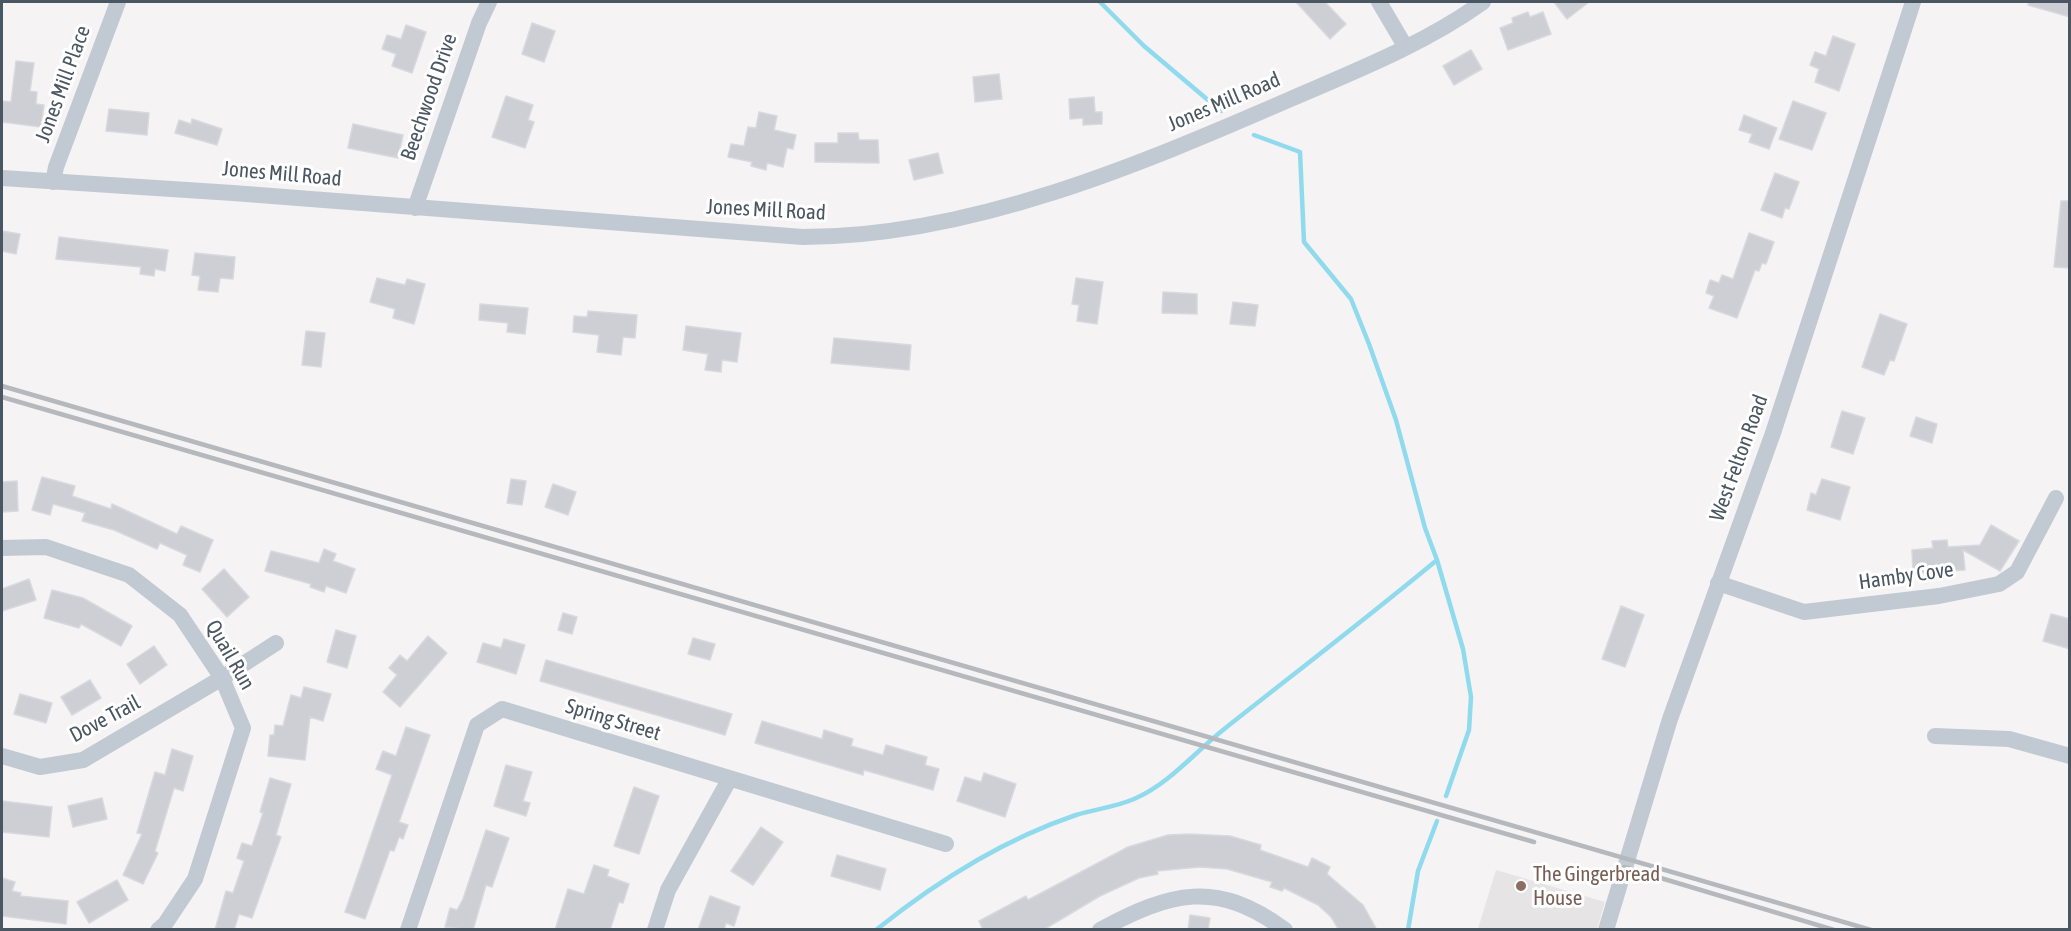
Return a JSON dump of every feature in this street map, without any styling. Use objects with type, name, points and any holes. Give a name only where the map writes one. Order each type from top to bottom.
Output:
[{"type":"street","name":"Jones Mill Place","points":[[53,182],[56,167],[118,2]]},
{"type":"street","name":"Beechwood Drive","points":[[415,208],[475,34],[489,2]]},
{"type":"street","points":[[1379,2],[1405,46]]},
{"type":"street","name":"Jones Mill Road","points":[[2,178],[233,193],[803,237],[860,235],[899,230],[998,207],[1126,166],[1250,116],[1405,46],[1456,20],[1483,2]]},
{"type":"street","name":"West Felton Road","points":[[1606,930],[1670,719],[1773,433],[1913,2]]},
{"type":"street","name":"Hamby Cove","points":[[1718,583],[1804,612],[1940,596],[1999,584],[2017,572],[2056,498]]},
{"type":"street","name":"Quail Run","points":[[2,548],[46,547],[129,575],[180,615],[222,678],[243,728],[195,879],[165,924],[158,930]]},
{"type":"street","name":"Dove Trail","points":[[2,756],[40,767],[83,760],[222,678],[276,643]]},
{"type":"street","name":"Spring Street","points":[[408,930],[477,725],[502,709],[729,780],[830,807],[946,844]]},
{"type":"street","points":[[1935,736],[2009,739],[2070,756]]},
{"type":"street","points":[[655,930],[668,890],[729,780]]},
{"type":"street","points":[[1100,930],[1134,911],[1166,899],[1197,896],[1230,899],[1251,907],[1285,930]]},
{"type":"shaded area","name":"The Gingerbread House","points":[[1496,870],[1605,902],[1597,929],[1478,929]]},
{"type":"building","points":[[1296,2],[1325,2],[1346,24],[1330,39]]},
{"type":"building","points":[[1554,2],[1589,2],[1567,19]]},
{"type":"building","points":[[2029,2],[2070,2],[2070,17],[2028,5]]},
{"type":"building","points":[[1528,12],[1530,17],[1543,12],[1551,34],[1508,50],[1500,28],[1513,23],[1512,18]]},
{"type":"building","points":[[532,23],[555,31],[544,62],[522,54]]},
{"type":"building","points":[[406,25],[426,32],[412,73],[392,66],[396,54],[382,49],[387,35],[401,39]]},
{"type":"building","points":[[1833,36],[1855,44],[1839,91],[1815,82],[1819,69],[1810,65],[1815,52],[1826,56]]},
{"type":"building","points":[[1471,50],[1482,69],[1454,85],[1443,66]]},
{"type":"building","points":[[16,61],[34,63],[30,91],[37,92],[36,104],[44,105],[41,127],[2,122],[2,101],[11,102]]},
{"type":"building","points":[[999,74],[1002,99],[975,102],[973,77]]},
{"type":"building","points":[[506,96],[533,105],[528,120],[534,122],[525,148],[492,137]]},
{"type":"building","points":[[1094,97],[1095,112],[1102,112],[1102,124],[1083,125],[1083,118],[1070,119],[1069,99]]},
{"type":"building","points":[[1793,101],[1826,113],[1812,150],[1779,139]]},
{"type":"building","points":[[109,109],[149,113],[147,135],[106,131]]},
{"type":"building","points":[[759,112],[777,116],[774,130],[796,135],[793,149],[787,148],[783,167],[767,163],[766,170],[751,166],[752,162],[728,157],[731,144],[744,146],[748,127],[756,128]]},
{"type":"building","points":[[1744,115],[1777,128],[1769,149],[1749,142],[1752,134],[1739,130]]},
{"type":"building","points":[[192,119],[222,129],[217,145],[175,133],[179,120],[191,124]]},
{"type":"building","points":[[353,124],[403,135],[398,158],[348,148]]},
{"type":"building","points":[[838,133],[858,133],[859,140],[878,140],[879,163],[815,162],[815,143],[838,143]]},
{"type":"building","points":[[938,153],[943,173],[914,180],[909,160]]},
{"type":"building","points":[[1775,173],[1799,182],[1789,209],[1785,208],[1782,218],[1761,210]]},
{"type":"building","points":[[2061,201],[2070,201],[2070,268],[2054,267]]},
{"type":"building","points":[[2,231],[20,234],[16,254],[2,251]]},
{"type":"building","points":[[1749,233],[1774,242],[1766,264],[1762,263],[1759,271],[1755,270],[1737,318],[1709,308],[1714,296],[1706,293],[1710,280],[1719,283],[1722,275],[1733,279]]},
{"type":"building","points":[[59,237],[168,250],[165,271],[155,269],[154,276],[140,274],[141,267],[56,259]]},
{"type":"building","points":[[195,253],[235,257],[233,279],[220,278],[218,292],[198,290],[200,276],[192,275]]},
{"type":"building","points":[[377,278],[405,285],[407,279],[425,284],[414,324],[393,318],[395,309],[370,302]]},
{"type":"building","points":[[1076,278],[1103,282],[1097,324],[1077,321],[1079,305],[1072,304]]},
{"type":"building","points":[[1163,292],[1197,294],[1197,314],[1162,313]]},
{"type":"building","points":[[1233,302],[1258,305],[1255,326],[1230,324]]},
{"type":"building","points":[[480,304],[528,308],[525,334],[507,332],[508,323],[479,320]]},
{"type":"building","points":[[588,311],[637,315],[635,338],[623,337],[621,355],[597,352],[599,335],[573,332],[574,316],[587,317]]},
{"type":"building","points":[[1880,314],[1907,324],[1894,361],[1890,360],[1884,375],[1862,367]]},
{"type":"building","points":[[686,326],[741,333],[737,362],[722,360],[721,372],[705,370],[708,354],[683,350]]},
{"type":"building","points":[[306,331],[325,333],[321,367],[302,365]]},
{"type":"building","points":[[834,338],[911,345],[909,370],[831,363]]},
{"type":"building","points":[[1842,411],[1865,418],[1853,454],[1831,447]]},
{"type":"building","points":[[1916,417],[1937,424],[1932,443],[1910,436]]},
{"type":"building","points":[[42,477],[75,486],[72,496],[111,509],[112,504],[177,534],[181,526],[213,540],[200,572],[183,565],[187,555],[160,543],[157,549],[114,530],[82,521],[85,513],[53,504],[50,515],[32,510]]},
{"type":"building","points":[[511,479],[526,481],[522,505],[507,503]]},
{"type":"building","points":[[1822,479],[1850,487],[1840,520],[1807,510],[1811,493],[1816,495]]},
{"type":"building","points":[[17,481],[18,511],[2,512],[2,482]]},
{"type":"building","points":[[553,484],[576,492],[568,515],[545,507]]},
{"type":"building","points":[[1991,525],[2019,541],[2000,571],[1963,550],[1965,570],[1913,574],[1912,550],[1933,548],[1932,541],[1947,540],[1948,547],[1980,545]]},
{"type":"building","points":[[324,549],[336,554],[333,561],[355,569],[346,593],[326,586],[324,592],[310,587],[311,584],[265,571],[271,551],[319,563]]},
{"type":"building","points":[[224,569],[249,597],[227,617],[202,589]]},
{"type":"building","points":[[29,579],[36,600],[2,611],[2,589]]},
{"type":"building","points":[[52,590],[83,598],[132,626],[121,646],[81,624],[79,628],[44,618]]},
{"type":"building","points":[[1621,606],[1644,615],[1625,667],[1602,659]]},
{"type":"building","points":[[563,613],[577,617],[572,634],[558,630]]},
{"type":"building","points":[[2051,614],[2070,619],[2070,649],[2043,641]]},
{"type":"building","points":[[336,630],[356,636],[347,668],[327,662]]},
{"type":"building","points":[[428,636],[447,653],[400,707],[383,692],[397,675],[389,668],[400,655],[407,661]]},
{"type":"building","points":[[693,638],[715,644],[710,660],[688,654]]},
{"type":"building","points":[[504,639],[525,645],[516,674],[477,662],[483,643],[501,648]]},
{"type":"building","points":[[154,646],[167,665],[140,684],[127,664]]},
{"type":"building","points":[[546,660],[732,714],[725,735],[540,681]]},
{"type":"building","points":[[90,680],[101,698],[72,715],[61,697]]},
{"type":"building","points":[[304,687],[331,694],[323,721],[310,717],[305,760],[268,756],[270,735],[274,735],[275,725],[283,726],[291,695],[301,698]]},
{"type":"building","points":[[20,694],[52,703],[46,723],[14,714]]},
{"type":"building","points":[[762,721],[822,739],[824,730],[853,739],[851,746],[883,755],[886,745],[927,757],[925,765],[939,769],[933,790],[864,770],[863,775],[755,743]]},
{"type":"building","points":[[406,727],[430,735],[399,822],[408,825],[403,839],[399,837],[394,851],[390,850],[365,919],[345,912],[392,775],[376,769],[383,751],[396,756]]},
{"type":"building","points":[[172,749],[193,756],[183,791],[174,788],[155,851],[158,853],[143,884],[123,875],[142,834],[137,833],[155,772],[165,775]]},
{"type":"building","points":[[506,765],[532,772],[523,801],[530,803],[526,816],[494,806]]},
{"type":"building","points":[[984,773],[1016,784],[1005,817],[957,801],[965,777],[981,782]]},
{"type":"building","points":[[270,778],[291,784],[276,835],[281,837],[252,918],[239,914],[234,930],[215,930],[226,891],[233,893],[244,861],[237,858],[242,843],[252,846],[263,813],[260,812]]},
{"type":"building","points":[[634,787],[659,796],[639,854],[614,846]]},
{"type":"building","points":[[102,798],[107,819],[73,827],[68,806]]},
{"type":"building","points":[[2,801],[52,807],[49,837],[2,832]]},
{"type":"building","points":[[761,827],[783,842],[753,885],[731,871]]},
{"type":"building","points":[[486,830],[509,838],[492,887],[486,885],[473,930],[445,927],[450,908],[457,910],[463,899]]},
{"type":"building","points":[[1168,835],[1230,836],[1261,845],[1260,850],[1308,867],[1312,858],[1330,867],[1327,874],[1363,905],[1377,930],[1339,930],[1331,917],[1318,905],[1284,888],[1282,891],[1270,887],[1272,882],[1227,869],[1200,867],[1157,871],[1158,874],[1139,878],[1100,896],[1043,930],[983,930],[979,921],[1026,896],[1028,900],[1128,847]]},
{"type":"building","points":[[837,855],[886,869],[880,890],[831,876]]},
{"type":"building","points":[[594,865],[609,870],[607,876],[629,884],[623,903],[619,902],[610,930],[555,930],[568,889],[584,894]]},
{"type":"building","points":[[2,878],[15,882],[12,891],[21,893],[20,896],[68,901],[66,924],[2,916]]},
{"type":"building","points":[[117,880],[128,900],[89,923],[77,902]]},
{"type":"building","points":[[710,896],[740,907],[734,926],[726,923],[724,930],[698,930]]},
{"type":"building","points":[[1190,915],[1210,918],[1208,930],[1188,930]]},
{"type":"waterway","points":[[1100,2],[1144,46],[1221,111]]},
{"type":"waterway","points":[[1254,135],[1300,152],[1304,242],[1351,299],[1369,344],[1396,420],[1425,528],[1437,560],[1463,649],[1471,697],[1469,730],[1446,796]]},
{"type":"waterway","points":[[876,930],[923,895],[996,849],[1049,825],[1076,815],[1127,802],[1147,793],[1181,768],[1223,730],[1437,560]]},
{"type":"waterway","points":[[1408,930],[1418,871],[1437,821]]},
{"type":"railway","points":[[2,386],[1871,930]]},
{"type":"railway","points":[[2,397],[1534,842]]},
{"type":"railway","points":[[1624,867],[1834,930]]},
{"type":"place","name":"The Gingerbread House","points":[[1521,886]]}]
